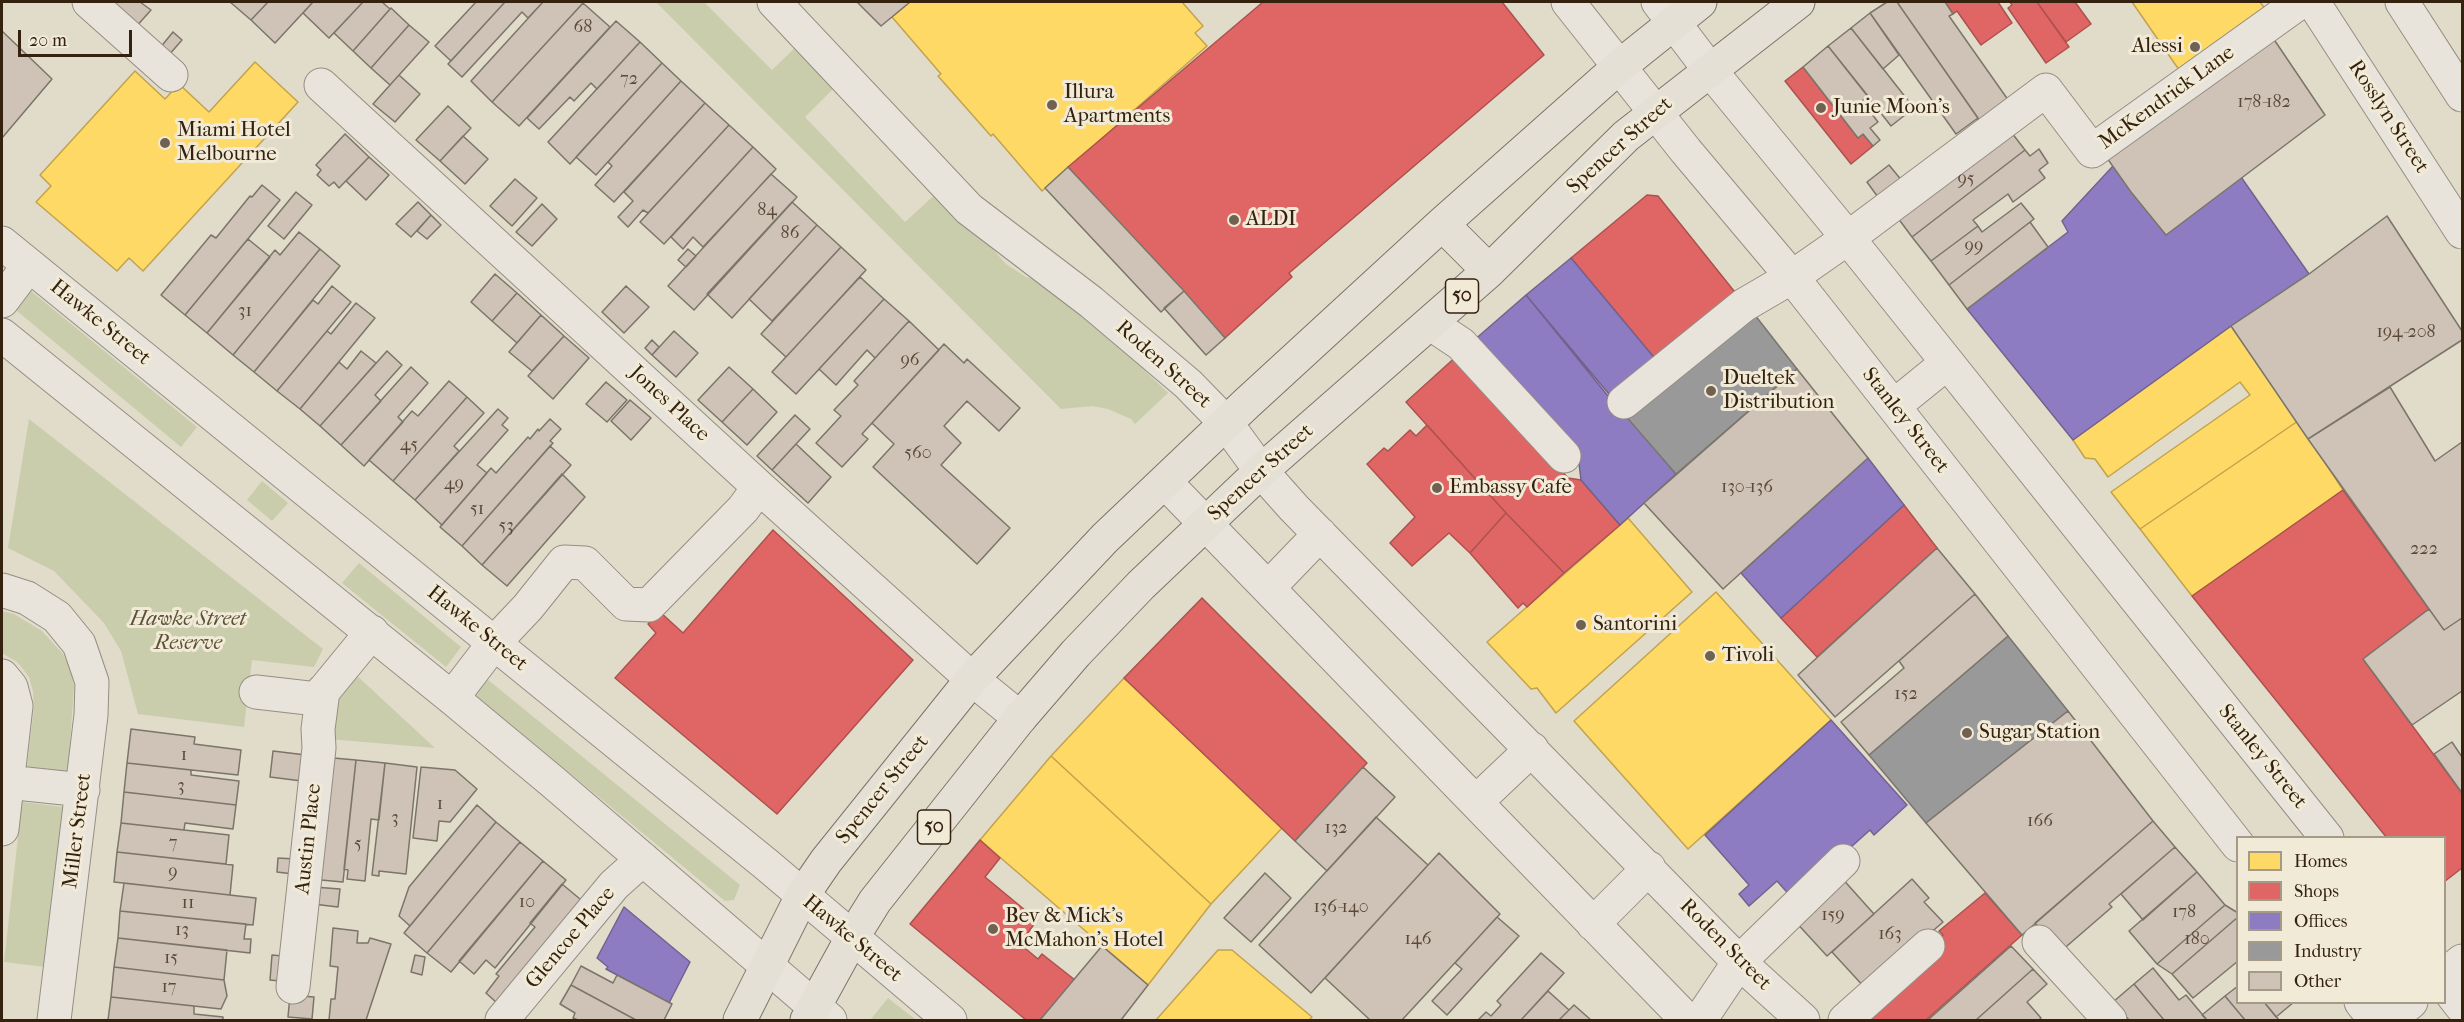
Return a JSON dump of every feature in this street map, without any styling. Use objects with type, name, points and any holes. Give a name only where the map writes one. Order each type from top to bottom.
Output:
[{"type":"main road","name":"Spencer Street","points":[[740,1020],[802,896],[826,861],[972,679],[1106,538],[1226,423],[1442,224],[1620,66],[1666,11],[1700,2]]},
{"type":"main road","name":"Spencer Street","points":[[817,1016],[852,939],[875,901],[1020,718],[1076,653],[1205,523],[1489,271],[1626,136],[1655,111],[1798,2]]},
{"type":"main road","points":[[1442,224],[1489,271]]},
{"type":"street","points":[[89,2],[171,75]]},
{"type":"street","name":"Roden Street","points":[[774,2],[969,209],[1114,321],[1188,384],[1226,423],[1261,471],[1320,534],[1739,962],[1803,1020]]},
{"type":"street","name":"Stanley Street","points":[[1568,2],[1792,277],[2236,842]]},
{"type":"street","name":"McKendrick Lane","points":[[1848,238],[2046,90],[2092,151],[2300,2]]},
{"type":"street","name":"Rosslyn Street","points":[[2313,2],[2463,232]]},
{"type":"street","points":[[2402,2],[2463,95]]},
{"type":"street","name":"Stanley Street","points":[[1666,11],[1709,69],[1848,238],[2326,836]]},
{"type":"street","name":"Jones Place","points":[[321,85],[759,487],[972,679],[1020,718]]},
{"type":"street","points":[[1624,402],[1744,305],[1792,277],[1848,238]]},
{"type":"street","name":"Hawke Street","points":[[2,243],[760,860],[950,1020]]},
{"type":"street","points":[[2,301],[29,266]]},
{"type":"street","points":[[1431,324],[1461,344],[1564,456]]},
{"type":"street","points":[[2,335],[452,698],[767,965],[817,1016]]},
{"type":"street","points":[[1894,406],[1947,363]]},
{"type":"street","points":[[1165,482],[1687,1020]]},
{"type":"street","points":[[452,698],[494,643],[528,607],[564,562],[585,563],[626,604],[649,605],[743,509],[759,487]]},
{"type":"street","points":[[1268,588],[1320,534]]},
{"type":"street","name":"Miller Street","points":[[2,590],[27,598],[45,608],[57,617],[80,644],[89,667],[93,697],[54,1020]]},
{"type":"street","points":[[256,692],[317,699],[372,632]]},
{"type":"street","points":[[2,676],[11,687],[16,706],[2,829]]},
{"type":"street","name":"Austin Place","points":[[293,987],[323,692]]},
{"type":"street","points":[[1476,802],[1532,749]]},
{"type":"street","points":[[7,782],[83,790]]},
{"type":"street","name":"Glencoe Place","points":[[502,1020],[614,885],[643,859]]},
{"type":"street","points":[[1700,1020],[1739,962],[1843,861]]},
{"type":"street","points":[[1593,924],[1649,868]]},
{"type":"street","points":[[2039,942],[2110,1020]]},
{"type":"street","points":[[1845,1020],[1928,946]]},
{"type":"street","points":[[2446,974],[2463,961]]},
{"type":"street","points":[[2363,1004],[2375,1020]]},
{"type":"street","points":[[2389,1020],[2409,1004]]},
{"type":"green space","points":[[656,2],[704,2],[772,70],[799,44],[839,83],[805,117],[905,222],[940,190],[1006,264],[1026,277],[1047,282],[1102,329],[1168,393],[1135,424],[1131,419],[1108,409],[1092,406],[1061,409]]},
{"type":"green space","points":[[26,287],[197,427],[181,447],[11,306]]},
{"type":"green space","name":"Hawke Street Reserve","points":[[29,419],[323,649],[314,667],[252,660],[244,727],[138,714],[121,651],[104,623],[54,571],[8,548]]},
{"type":"green space","points":[[262,481],[288,503],[272,521],[247,500]]},
{"type":"green space","points":[[359,563],[461,647],[446,667],[342,583]]},
{"type":"green space","points":[[2,611],[14,614],[42,631],[63,654],[70,669],[74,686],[68,772],[27,767],[34,707],[33,691],[29,677],[23,669],[17,662],[2,653]]},
{"type":"green space","points":[[354,673],[435,748],[328,739],[331,700]]},
{"type":"green space","points":[[487,679],[740,885],[734,900],[725,901],[474,694]]},
{"type":"green space","points":[[22,802],[63,807],[45,967],[4,962]]},
{"type":"green space","points":[[888,998],[916,1020],[871,1019]]},
{"type":"building: Homes","name":"Illura Apartments","points":[[910,2],[1182,2],[1203,26],[1195,33],[1207,46],[1042,191],[993,134],[991,136],[938,76],[941,74],[892,17]]},
{"type":"building: Homes","name":"Alessi","points":[[2132,2],[2260,2],[2271,17],[2184,77]]},
{"type":"building: Homes","name":"Miami Hotel Melbourne","points":[[255,62],[298,102],[143,271],[129,258],[117,271],[36,202],[51,186],[40,175],[135,71],[165,99],[179,84],[209,112]]},
{"type":"building: Homes","points":[[2231,326],[2298,421],[2140,529],[2111,492],[2250,395],[2240,382],[2108,477],[2095,459],[2085,458],[2073,440]]},
{"type":"building: Homes","points":[[2298,421],[2343,490],[2192,596],[2140,529]]},
{"type":"building: Homes","name":"Santorini","points":[[1628,518],[1692,592],[1556,713],[1537,688],[1531,689],[1487,642]]},
{"type":"building: Homes","name":"Tivoli","points":[[1716,592],[1831,720],[1688,849],[1574,721]]},
{"type":"building: Homes","points":[[1124,678],[1282,828],[1211,904],[1051,756]]},
{"type":"building: Homes","points":[[1051,756],[1211,904],[1148,985],[980,840]]},
{"type":"building: Homes","points":[[1218,950],[1232,950],[1312,1017],[1309,1020],[1156,1020]]},
{"type":"building: Shops","name":"ALDI","points":[[1263,2],[1502,2],[1544,55],[1289,273],[1292,277],[1225,338],[1068,167]]},
{"type":"building: Shops","points":[[1945,2],[1998,2],[2012,23],[1981,45],[1957,11],[1953,14]]},
{"type":"building: Shops","points":[[2010,2],[2037,2],[2069,47],[2046,63],[2008,8],[2012,5]]},
{"type":"building: Shops","points":[[2037,2],[2075,2],[2091,24],[2066,42]]},
{"type":"building: Shops","name":"Junie Moon's","points":[[1803,67],[1858,138],[1863,134],[1873,146],[1851,164],[1785,81]]},
{"type":"building: Shops","points":[[1647,195],[1658,196],[1738,296],[1657,361],[1571,258]]},
{"type":"building: Shops","points":[[1459,354],[1568,478],[1581,480],[1620,525],[1564,573],[1506,513],[1406,402]]},
{"type":"building: Shops","name":"Embassy Cafe","points":[[1427,425],[1506,513],[1470,553],[1449,533],[1412,566],[1390,543],[1415,517],[1367,464],[1384,448],[1388,451],[1410,430],[1416,436]]},
{"type":"building: Shops","points":[[2343,490],[2429,609],[2363,659],[2462,793],[2462,868],[2446,880],[2446,836],[2385,836],[2192,596]]},
{"type":"building: Shops","points":[[1904,505],[1937,548],[1817,657],[1781,618]]},
{"type":"building: Shops","points":[[1506,513],[1564,573],[1527,607],[1523,603],[1518,608],[1470,553]]},
{"type":"building: Shops","points":[[773,530],[913,660],[777,814],[615,678],[656,633],[648,624],[660,612],[683,633]]},
{"type":"building: Shops","points":[[1202,598],[1367,763],[1295,841],[1124,678]]},
{"type":"building: Shops","points":[[980,840],[1000,858],[985,877],[1037,920],[1020,944],[1038,959],[1042,954],[1075,980],[1040,1020],[1026,1020],[910,924]]},
{"type":"building: Shops","points":[[1985,893],[2022,935],[1926,1020],[1859,1020],[1854,1015],[1943,935],[1939,931]]},
{"type":"building: Offices","points":[[2113,166],[2166,235],[2241,177],[2309,274],[2231,326],[2073,440],[1967,309],[2068,232],[2062,221]]},
{"type":"building: Offices","points":[[1571,258],[1657,361],[1612,401],[1526,295]]},
{"type":"building: Offices","points":[[1526,295],[1676,474],[1620,525],[1581,480],[1579,463],[1472,342]]},
{"type":"building: Offices","points":[[1868,458],[1904,505],[1781,618],[1741,573]]},
{"type":"building: Offices","points":[[1831,720],[1907,805],[1874,835],[1870,830],[1793,899],[1777,881],[1749,906],[1739,894],[1749,885],[1705,835]]},
{"type":"building: Offices","points":[[624,907],[690,962],[669,1003],[606,969],[608,967],[597,958]]},
{"type":"building: Industry","name":"Dueltek Distribution","points":[[1751,310],[1797,369],[1676,474],[1623,413]]},
{"type":"building: Industry","name":"Sugar Station","points":[[2008,636],[2068,711],[1926,823],[1869,755]]},
{"type":"building: Other","points":[[105,2],[140,2],[151,10],[135,28]]},
{"type":"building: Other","points":[[230,2],[268,2],[251,20]]},
{"type":"building: Other","points":[[268,2],[313,2],[275,43],[251,20]]},
{"type":"building: Other","points":[[313,2],[363,2],[329,38],[303,13]]},
{"type":"building: Other","points":[[363,2],[382,2],[390,9],[353,51],[334,33]]},
{"type":"building: Other","points":[[476,2],[505,2],[451,61],[435,46]]},
{"type":"building: Other","points":[[505,2],[543,2],[528,18],[522,12],[462,77],[448,64]]},
{"type":"building: Other","points":[[543,2],[584,2],[492,102],[471,81]]},
{"type":"building: Other","points":[[857,2],[910,2],[881,26]]},
{"type":"building: Other","points":[[1887,2],[1897,2],[1978,118],[1956,134],[1870,13]]},
{"type":"building: Other","points":[[1897,2],[1945,2],[1953,14],[1949,16],[2011,104],[1982,124]]},
{"type":"building: Other","points":[[583,3],[610,27],[519,126],[492,102]]},
{"type":"building: Other","points":[[391,8],[409,25],[371,68],[353,51]]},
{"type":"building: Other","points":[[1870,13],[1899,55],[1883,69],[1851,28]]},
{"type":"building: Other","points":[[616,21],[640,42],[597,89],[591,83],[574,101],[570,97],[539,129],[527,118]]},
{"type":"building: Other","points":[[409,25],[429,42],[390,85],[371,68]]},
{"type":"building: Other","points":[[1851,28],[1914,108],[1891,126],[1828,46]]},
{"type":"building: Other","points":[[2,31],[52,79],[2,138]]},
{"type":"building: Other","points":[[173,32],[182,40],[168,56],[159,49]]},
{"type":"building: Other","points":[[2271,35],[2325,115],[2166,235],[2107,158]]},
{"type":"building: Other","points":[[640,42],[662,63],[570,164],[548,142]]},
{"type":"building: Other","points":[[1828,46],[1868,96],[1862,101],[1878,122],[1870,128],[1880,140],[1873,146],[1863,134],[1858,138],[1803,67]]},
{"type":"building: Other","points":[[662,63],[681,81],[596,175],[576,157]]},
{"type":"building: Other","points":[[399,75],[420,94],[395,122],[373,104]]},
{"type":"building: Other","points":[[681,81],[705,103],[614,202],[595,185],[612,166],[608,162]]},
{"type":"building: Other","points":[[705,103],[729,125],[648,213],[643,210],[628,227],[618,217],[633,201],[624,192]]},
{"type":"building: Other","points":[[448,106],[471,128],[440,161],[416,140]]},
{"type":"building: Other","points":[[2005,124],[2025,150],[1912,237],[1892,210]]},
{"type":"building: Other","points":[[729,125],[753,147],[664,244],[640,222]]},
{"type":"building: Other","points":[[345,134],[369,157],[339,188],[334,182],[329,186],[317,175],[321,170],[316,165]]},
{"type":"building: Other","points":[[463,136],[488,159],[465,184],[440,161]]},
{"type":"building: Other","points":[[753,147],[776,169],[703,247],[693,237],[683,249],[671,237]]},
{"type":"building: Other","points":[[2039,149],[2048,163],[2039,170],[2045,178],[2013,202],[2008,194],[1973,220],[1978,226],[1931,261],[1912,237],[2025,150],[2030,156]]},
{"type":"building: Other","points":[[369,157],[389,175],[366,200],[346,181]]},
{"type":"building: Other","points":[[1889,165],[1903,182],[1880,200],[1867,182]]},
{"type":"building: Other","points":[[1068,167],[1184,291],[1161,312],[1045,188]]},
{"type":"building: Other","points":[[771,174],[797,197],[694,310],[668,286]]},
{"type":"building: Other","points":[[515,179],[537,198],[512,226],[490,206]]},
{"type":"building: Other","points":[[262,185],[280,200],[185,315],[161,295],[211,235],[216,238],[250,196],[252,197]]},
{"type":"building: Other","points":[[296,192],[312,205],[284,239],[268,226]]},
{"type":"building: Other","points":[[418,202],[431,215],[411,237],[396,224]]},
{"type":"building: Other","points":[[792,202],[817,225],[732,318],[707,294]]},
{"type":"building: Other","points":[[2021,203],[2034,219],[1949,285],[1931,261],[1978,226],[1982,232]]},
{"type":"building: Other","points":[[542,204],[557,219],[532,246],[516,232]]},
{"type":"building: Other","points":[[431,215],[441,225],[427,239],[417,231]]},
{"type":"building: Other","points":[[2387,216],[2462,331],[2462,340],[2308,439],[2231,326],[2309,274]]},
{"type":"building: Other","points":[[2030,222],[2048,247],[1967,309],[1949,285]]},
{"type":"building: Other","points":[[817,225],[841,247],[772,321],[749,299]]},
{"type":"building: Other","points":[[299,232],[320,249],[233,355],[207,333],[275,250],[280,255]]},
{"type":"building: Other","points":[[248,239],[270,257],[207,333],[185,315]]},
{"type":"building: Other","points":[[841,247],[866,270],[786,357],[761,334]]},
{"type":"building: Other","points":[[320,249],[340,266],[254,372],[233,355]]},
{"type":"building: Other","points":[[688,249],[696,256],[686,267],[678,260]]},
{"type":"building: Other","points":[[495,274],[517,293],[492,321],[471,302]]},
{"type":"building: Other","points":[[860,277],[884,299],[796,394],[772,372]]},
{"type":"building: Other","points":[[332,286],[351,302],[277,391],[254,372],[313,300],[318,304]]},
{"type":"building: Other","points":[[626,286],[649,307],[624,333],[602,312]]},
{"type":"building: Other","points":[[1184,291],[1225,338],[1206,355],[1164,308]]},
{"type":"building: Other","points":[[517,293],[541,315],[517,343],[492,321]]},
{"type":"building: Other","points":[[884,299],[909,321],[875,358],[867,350],[836,385],[819,369]]},
{"type":"building: Other","points":[[356,303],[375,318],[300,409],[277,391],[327,331],[331,334]]},
{"type":"building: Other","points":[[541,315],[564,336],[532,371],[509,352]]},
{"type":"building: Other","points":[[909,321],[939,350],[862,434],[868,439],[842,467],[816,443],[841,416],[834,410],[858,385],[854,381]]},
{"type":"building: Other","points":[[674,331],[698,353],[676,377],[652,355]]},
{"type":"building: Other","points":[[564,336],[589,358],[553,399],[528,376]]},
{"type":"building: Other","points":[[652,340],[659,347],[652,355],[645,348]]},
{"type":"building: Other","points":[[944,344],[964,363],[967,359],[1020,408],[999,431],[967,401],[944,426],[961,443],[941,465],[1010,528],[977,564],[873,467],[894,444],[872,423]]},
{"type":"building: Other","points":[[361,351],[376,363],[320,426],[300,409],[339,362],[347,369]]},
{"type":"building: Other","points":[[387,351],[402,365],[375,395],[381,401],[341,445],[320,426]]},
{"type":"building: Other","points":[[411,367],[428,383],[398,417],[403,422],[364,466],[341,445]]},
{"type":"building: Other","points":[[729,367],[753,389],[722,422],[698,400]]},
{"type":"building: Other","points":[[1797,369],[1868,458],[1723,589],[1644,503]]},
{"type":"building: Other","points":[[449,381],[467,397],[393,481],[369,460],[412,411],[418,416]]},
{"type":"building: Other","points":[[606,382],[627,400],[607,422],[586,404]]},
{"type":"building: Other","points":[[2390,387],[2435,461],[2462,442],[2462,618],[2444,630],[2308,439]]},
{"type":"building: Other","points":[[753,389],[777,412],[747,445],[722,422]]},
{"type":"building: Other","points":[[467,397],[484,413],[454,446],[459,451],[415,500],[393,481]]},
{"type":"building: Other","points":[[630,400],[651,418],[631,440],[611,421]]},
{"type":"building: Other","points":[[498,409],[508,418],[502,425],[508,430],[477,465],[487,473],[442,525],[415,500]]},
{"type":"building: Other","points":[[795,415],[810,429],[772,470],[757,456]]},
{"type":"building: Other","points":[[550,419],[561,429],[550,441],[553,443],[462,546],[440,527],[491,468],[496,473],[528,437],[530,439]]},
{"type":"building: Other","points":[[796,444],[831,477],[808,503],[772,470]]},
{"type":"building: Other","points":[[550,446],[571,465],[482,565],[462,546]]},
{"type":"building: Other","points":[[562,474],[585,497],[507,586],[482,565]]},
{"type":"building: Other","points":[[1937,548],[1975,594],[1835,717],[1798,675]]},
{"type":"building: Other","points":[[1975,594],[2008,636],[1869,755],[1841,722],[1904,668],[1899,661]]},
{"type":"building: Other","points":[[2429,609],[2444,630],[2462,618],[2462,691],[2412,725],[2363,659]]},
{"type":"building: Other","points":[[2068,711],[2153,821],[2022,935],[1926,823]]},
{"type":"building: Other","points":[[131,729],[195,737],[194,744],[241,750],[238,775],[127,763]]},
{"type":"building: Other","points":[[2452,742],[2462,757],[2462,793],[2434,754]]},
{"type":"building: Other","points":[[273,751],[306,755],[302,781],[270,777]]},
{"type":"building: Other","points":[[322,757],[356,760],[343,882],[310,879]]},
{"type":"building: Other","points":[[356,760],[385,763],[379,820],[371,819],[365,881],[347,879],[348,870],[344,869]]},
{"type":"building: Other","points":[[127,763],[191,770],[191,775],[239,781],[236,805],[124,792]]},
{"type":"building: Other","points":[[385,763],[417,767],[406,874],[379,871],[379,876],[372,875]]},
{"type":"building: Other","points":[[421,767],[455,770],[477,789],[450,822],[439,821],[437,841],[413,838]]},
{"type":"building: Other","points":[[1363,767],[1395,797],[1327,871],[1295,841]]},
{"type":"building: Other","points":[[124,792],[236,805],[233,829],[185,823],[184,830],[121,823]]},
{"type":"building: Other","points":[[477,805],[496,822],[410,926],[399,916],[409,887]]},
{"type":"building: Other","points":[[1376,817],[1428,865],[1311,993],[1259,945]]},
{"type":"building: Other","points":[[2153,821],[2175,847],[2109,904],[2112,907],[2060,952],[2035,923]]},
{"type":"building: Other","points":[[496,822],[520,842],[427,953],[404,933]]},
{"type":"building: Other","points":[[121,823],[229,835],[226,864],[117,852]]},
{"type":"building: Other","points":[[520,842],[543,861],[451,972],[427,953]]},
{"type":"building: Other","points":[[2175,847],[2197,872],[2143,920],[2121,894]]},
{"type":"building: Other","points":[[117,852],[233,865],[230,895],[114,882]]},
{"type":"building: Other","points":[[1439,853],[1500,914],[1402,1020],[1370,1020],[1325,978]]},
{"type":"building: Other","points":[[278,858],[295,859],[293,874],[277,872]]},
{"type":"building: Other","points":[[543,861],[566,880],[495,968],[486,960],[474,974],[459,961]]},
{"type":"building: Other","points":[[2197,872],[2225,905],[2157,964],[2129,931]]},
{"type":"building: Other","points":[[1265,873],[1291,898],[1251,942],[1224,918]]},
{"type":"building: Other","points":[[1840,876],[1874,914],[1827,956],[1793,919]]},
{"type":"building: Other","points":[[1912,879],[1929,898],[1924,902],[1943,922],[1866,989],[1832,952]]},
{"type":"building: Other","points":[[124,883],[256,898],[253,925],[120,911]]},
{"type":"building: Other","points":[[562,884],[586,904],[497,1003],[486,993],[499,976],[496,974],[535,927],[530,923]]},
{"type":"building: Other","points":[[314,887],[340,889],[338,907],[313,904]]},
{"type":"building: Other","points":[[2225,905],[2236,912],[2236,919],[2172,974],[2157,964]]},
{"type":"building: Other","points":[[120,911],[246,924],[244,939],[251,939],[250,953],[118,938]]},
{"type":"building: Other","points":[[1497,917],[1519,936],[1447,1015],[1432,1001],[1462,969],[1455,963]]},
{"type":"building: Other","points":[[2236,919],[2236,963],[2193,998],[2172,974]]},
{"type":"building: Other","points":[[333,928],[358,931],[357,943],[368,943],[370,938],[391,944],[366,1020],[329,1020],[331,999],[335,999],[338,967],[330,966]]},
{"type":"building: Other","points":[[118,938],[227,950],[224,980],[114,967]]},
{"type":"building: Other","points":[[1102,946],[1148,985],[1121,1020],[1040,1020]]},
{"type":"building: Other","points":[[2011,946],[2033,969],[1976,1020],[1928,1020]]},
{"type":"building: Other","points":[[1541,953],[1564,973],[1521,1020],[1478,1020],[1486,1012],[1491,1016],[1501,1005],[1497,1001]]},
{"type":"building: Other","points":[[272,955],[283,956],[280,981],[270,980]]},
{"type":"building: Other","points":[[415,955],[425,957],[422,975],[411,972]]},
{"type":"building: Other","points":[[581,966],[613,983],[617,975],[672,1004],[664,1020],[636,1020],[571,985]]},
{"type":"building: Other","points":[[114,967],[224,980],[227,996],[221,1009],[111,997]]},
{"type":"building: Other","points":[[2153,968],[2179,1000],[2186,995],[2207,1020],[2164,1020],[2134,984]]},
{"type":"building: Other","points":[[2033,969],[2047,984],[2027,1002],[2041,1018],[2039,1020],[1976,1020]]},
{"type":"building: Other","points":[[2134,984],[2164,1020],[2129,1020],[2113,1002]]},
{"type":"building: Other","points":[[571,985],[636,1020],[578,1020],[573,1018],[575,1013],[560,1004]]},
{"type":"building: Other","points":[[2236,988],[2236,1004],[2266,1004],[2279,1020],[2245,1020],[2225,996]]},
{"type":"building: Other","points":[[1548,991],[1569,1010],[1559,1020],[1521,1020]]},
{"type":"building: Other","points":[[290,995],[314,997],[312,1019],[288,1017]]},
{"type":"building: Other","points":[[2225,996],[2245,1020],[2207,1020],[2202,1015]]},
{"type":"building: Other","points":[[111,997],[194,1006],[194,1014],[223,1017],[223,1020],[108,1020]]},
{"type":"building: Other","points":[[2266,1004],[2292,1004],[2276,1017]]},
{"type":"building: Other","points":[[1574,1005],[1591,1020],[1559,1020]]},
{"type":"place","name":"Alessi","points":[[2195,47]]},
{"type":"place","name":"Illura Apartments","points":[[1052,105]]},
{"type":"place","name":"Junie Moon's","points":[[1821,108]]},
{"type":"place","name":"Miami Hotel Melbourne","points":[[165,143]]},
{"type":"place","name":"ALDI","points":[[1234,220]]},
{"type":"place","name":"Dueltek Distribution","points":[[1711,391]]},
{"type":"place","name":"Embassy Cafe","points":[[1437,488]]},
{"type":"place","name":"Santorini","points":[[1581,625]]},
{"type":"place","name":"Tivoli","points":[[1710,656]]},
{"type":"place","name":"Sugar Station","points":[[1967,733]]},
{"type":"place","name":"Bev & Mick's McMahon's Hotel","points":[[993,929]]}]
